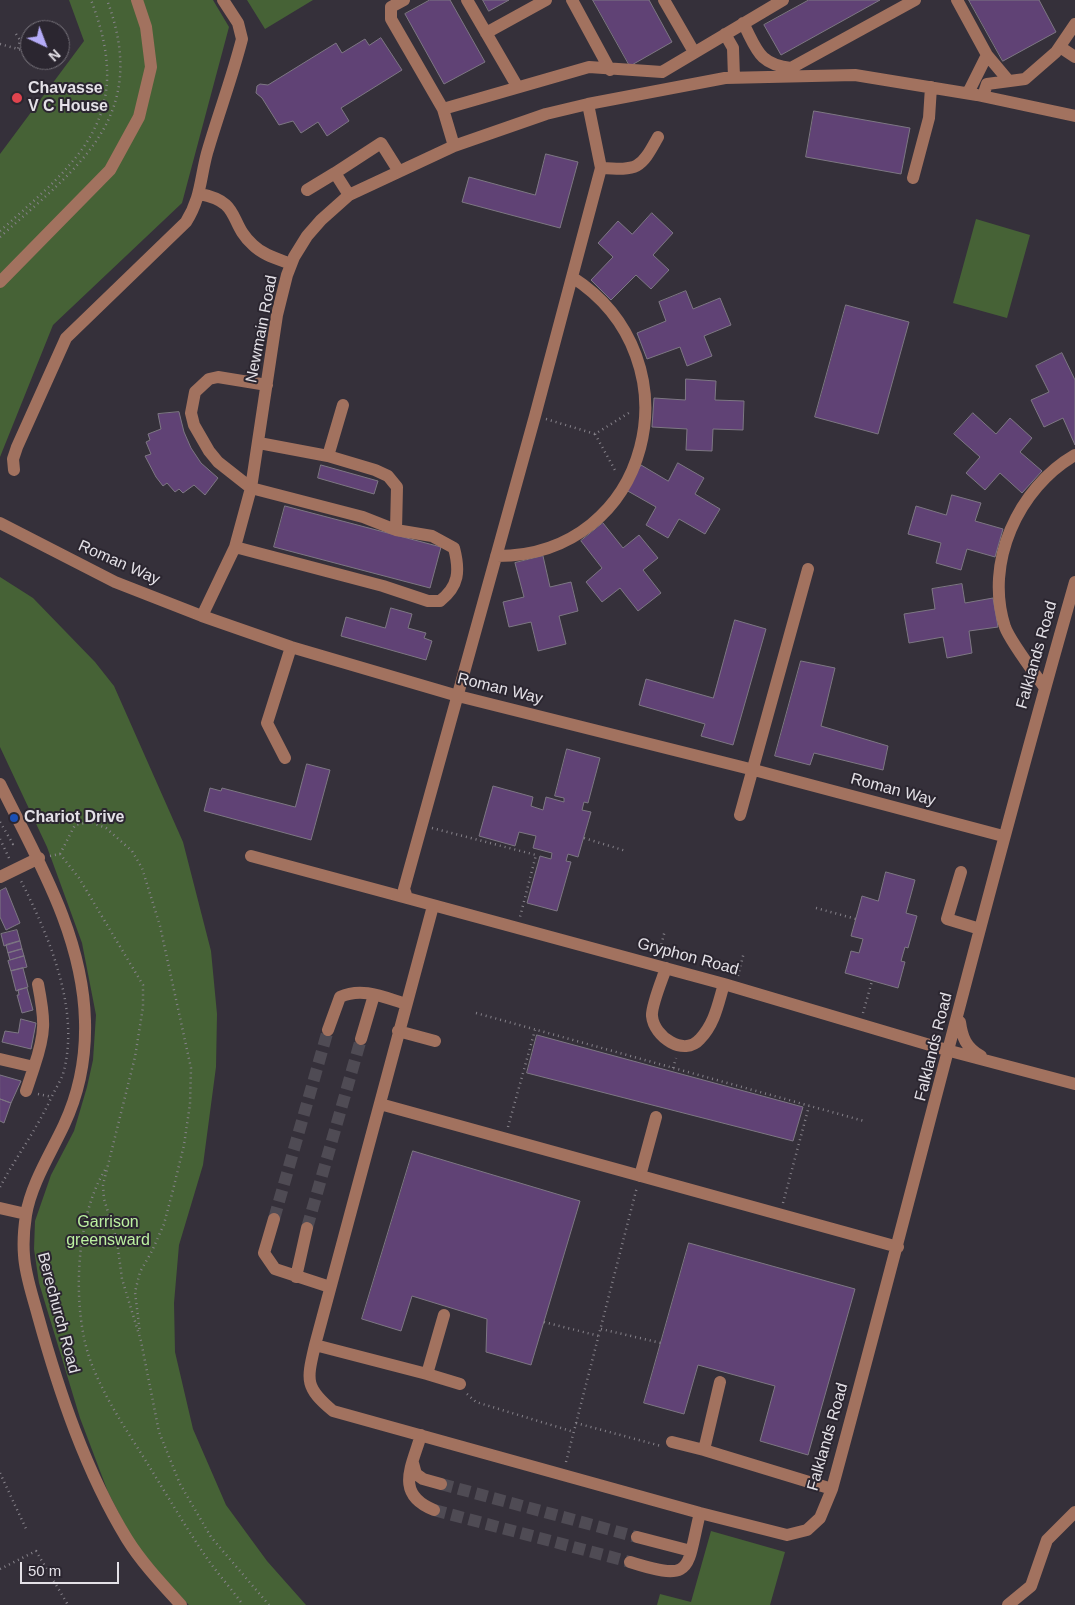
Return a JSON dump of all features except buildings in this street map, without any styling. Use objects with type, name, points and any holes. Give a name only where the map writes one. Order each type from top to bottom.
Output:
[{"type":"street","points":[[0,282],[110,170],[139,117],[151,67],[146,27],[137,0]]},
{"type":"street","points":[[14,470],[13,458],[17,447],[66,338],[186,222],[200,194],[206,155],[242,39],[241,30],[223,0]]},
{"type":"street","points":[[404,0],[391,7],[391,19],[443,109],[454,146]]},
{"type":"street","points":[[466,0],[516,86]]},
{"type":"street","points":[[486,33],[546,0]]},
{"type":"street","points":[[572,0],[610,70]]},
{"type":"street","points":[[664,0],[694,52]]},
{"type":"street","points":[[443,109],[516,86],[588,67],[610,70],[662,72],[783,0]]},
{"type":"street","points":[[743,23],[761,58],[775,66],[791,68],[915,0]]},
{"type":"street","points":[[957,0],[987,55],[1008,80]]},
{"type":"street","points":[[983,96],[987,84],[1024,79],[1050,58],[1074,27]]},
{"type":"street","points":[[725,34],[733,48],[734,78]]},
{"type":"street","points":[[1060,47],[1075,57]]},
{"type":"street","points":[[968,93],[987,55]]},
{"type":"street","name":"Newmain Road","points":[[202,616],[234,548],[251,488],[277,315],[291,264],[307,236],[320,220],[349,195],[398,170],[454,146],[537,117],[588,104],[734,78],[855,75],[968,93],[1075,116]]},
{"type":"street","points":[[914,178],[929,118],[931,87]]},
{"type":"street","points":[[411,900],[404,889],[535,416],[601,168],[588,104]]},
{"type":"street","points":[[601,168],[632,168],[639,165],[647,157],[658,137]]},
{"type":"street","points":[[307,190],[380,143],[398,170]]},
{"type":"street","points":[[335,172],[349,195]]},
{"type":"street","points":[[200,194],[224,201],[232,210],[245,238],[254,247],[264,254],[291,264]]},
{"type":"street","points":[[496,556],[516,556],[553,547],[584,530],[608,508],[624,486],[640,450],[645,427],[645,389],[636,352],[619,322],[586,287],[572,277]]},
{"type":"street","points":[[234,548],[374,583],[428,602],[440,601],[452,591],[459,567],[454,548],[432,536],[396,530],[363,517],[251,488],[218,462],[209,452],[194,425],[191,413],[195,392],[201,385],[218,377],[267,385]]},
{"type":"street","points":[[328,456],[343,406]]},
{"type":"street","points":[[259,443],[328,456],[388,476],[397,487],[396,530]]},
{"type":"street","points":[[1045,688],[1005,628],[998,586],[1001,558],[1019,510],[1042,481],[1075,455]]},
{"type":"street","name":"Roman Way","points":[[3,525],[115,582],[202,616],[291,647],[458,696],[754,770],[1003,836]]},
{"type":"street","points":[[740,815],[754,770],[808,569]]},
{"type":"street","name":"Falklands Road","points":[[700,1513],[787,1535],[807,1530],[820,1518],[832,1489],[950,1051],[1003,836],[1075,582]]},
{"type":"street","points":[[285,758],[267,723],[291,647]]},
{"type":"street","name":"Berechurch Road","points":[[0,784],[39,858],[60,909],[77,963],[85,1020],[84,1056],[65,1123],[50,1152],[26,1214],[24,1256],[31,1288],[51,1360],[83,1449],[127,1539],[144,1564],[181,1605]]},
{"type":"street","name":"Gryphon Road","points":[[251,856],[730,985],[950,1051],[987,1059],[1075,1084]]},
{"type":"street","points":[[0,877],[39,858]]},
{"type":"street","points":[[961,872],[947,918],[980,928]]},
{"type":"street","points":[[433,906],[398,1031],[308,1374],[315,1396],[333,1410],[700,1513],[688,1562],[683,1569],[676,1572],[668,1572],[630,1562]]},
{"type":"street","points":[[661,967],[652,1016],[659,1034],[670,1044],[687,1045],[698,1042],[713,1022],[730,985]]},
{"type":"street","points":[[26,1091],[40,1051],[45,1021],[38,984]]},
{"type":"street","points":[[328,1030],[340,998],[352,992],[364,991],[406,1004]]},
{"type":"street","points":[[362,1039],[374,995]]},
{"type":"street","points":[[960,1012],[962,1038],[974,1052],[987,1059]]},
{"type":"street","points":[[398,1031],[435,1041]]},
{"type":"street","points":[[0,1059],[34,1067]]},
{"type":"street","points":[[380,1104],[898,1247]]},
{"type":"street","points":[[640,1176],[656,1117]]},
{"type":"street","points":[[0,1208],[26,1214]]},
{"type":"street","points":[[274,1219],[264,1253],[274,1269],[330,1287]]},
{"type":"street","points":[[296,1277],[307,1228]]},
{"type":"street","points":[[427,1374],[444,1315]]},
{"type":"street","points":[[315,1345],[460,1384]]},
{"type":"street","points":[[704,1450],[720,1382]]},
{"type":"street","points":[[421,1435],[409,1481],[412,1495],[416,1501],[434,1510]]},
{"type":"street","points":[[672,1442],[832,1489]]},
{"type":"street","points":[[413,1463],[416,1474],[423,1479],[441,1484]]},
{"type":"street","points":[[1008,1605],[1031,1586],[1046,1540],[1075,1512]]},
{"type":"street","points":[[637,1537],[691,1551]]},
{"type":"path","points":[[0,231],[56,180],[85,147],[96,127],[104,106],[108,78],[102,29],[91,0]]},
{"type":"path","points":[[0,236],[65,179],[98,141],[107,124],[117,100],[122,73],[120,44],[107,0]]},
{"type":"path","points":[[0,44],[18,49],[20,40],[16,34]]},
{"type":"path","points":[[595,434],[645,403]]},
{"type":"path","points":[[535,416],[595,434],[624,486]]},
{"type":"path","points":[[60,854],[75,824],[90,822],[106,828],[132,850],[151,890],[191,1068],[190,1104],[184,1145],[173,1190],[164,1224],[152,1252],[140,1272],[135,1292],[141,1341],[159,1432],[180,1484],[211,1537],[269,1605]]},
{"type":"path","points":[[421,826],[536,855],[517,928]]},
{"type":"path","points":[[584,838],[626,851]]},
{"type":"path","points":[[0,839],[14,869]]},
{"type":"path","points":[[39,858],[60,854]]},
{"type":"path","points":[[60,854],[79,878],[143,986],[143,1007],[135,1057],[106,1169],[104,1199],[117,1241],[122,1279],[141,1341]]},
{"type":"path","points":[[816,908],[856,919]]},
{"type":"path","points":[[661,967],[665,930]]},
{"type":"path","points":[[730,985],[744,952]]},
{"type":"path","points":[[860,1024],[872,981]]},
{"type":"path","points":[[476,1013],[864,1121]]},
{"type":"path","points":[[505,1138],[535,1030]]},
{"type":"path","points":[[780,1214],[809,1106]]},
{"type":"path","points":[[106,1169],[96,1184],[84,1227],[78,1264],[80,1315],[91,1364],[117,1415],[199,1546],[243,1605]]},
{"type":"path","points":[[563,1475],[640,1176]]},
{"type":"path","points":[[544,1322],[598,1336]]},
{"type":"path","points":[[600,1329],[661,1342]]},
{"type":"path","points":[[460,1384],[458,1390],[470,1396],[476,1402],[574,1432]]},
{"type":"path","points":[[576,1423],[669,1448],[672,1442]]},
{"type":"path","points":[[0,1473],[26,1531]]},
{"type":"path","points":[[0,1569],[36,1550],[68,1605]]},
{"type":"green space","points":[[69,0],[213,0],[229,27],[182,203],[53,325],[0,457],[0,154],[62,70],[70,70],[70,60],[84,41]]},
{"type":"green space","points":[[247,0],[313,0],[265,29]]},
{"type":"green space","points":[[976,219],[1030,235],[1007,318],[953,303]]},
{"type":"green space","name":"Garrison greensward","points":[[0,577],[33,598],[95,662],[114,686],[183,842],[211,951],[217,1014],[216,1067],[203,1165],[179,1245],[174,1303],[175,1352],[193,1429],[226,1505],[267,1561],[306,1605],[189,1605],[148,1563],[130,1535],[108,1492],[80,1418],[39,1283],[34,1249],[35,1221],[51,1175],[74,1131],[93,1060],[96,1015],[82,943],[47,847],[0,747]]},
{"type":"green space","points":[[711,1531],[785,1552],[770,1605],[657,1605],[660,1594],[691,1602]]},
{"type":"tunnel","points":[[274,1219],[328,1030]]},
{"type":"tunnel","points":[[307,1228],[361,1039]]},
{"type":"tunnel","points":[[441,1484],[637,1537]]},
{"type":"tunnel","points":[[434,1510],[630,1562]]},
{"type":"place","name":"Chavasse V C House","points":[[17,98]]},
{"type":"place","name":"Chariot Drive","points":[[14,818]]}]
